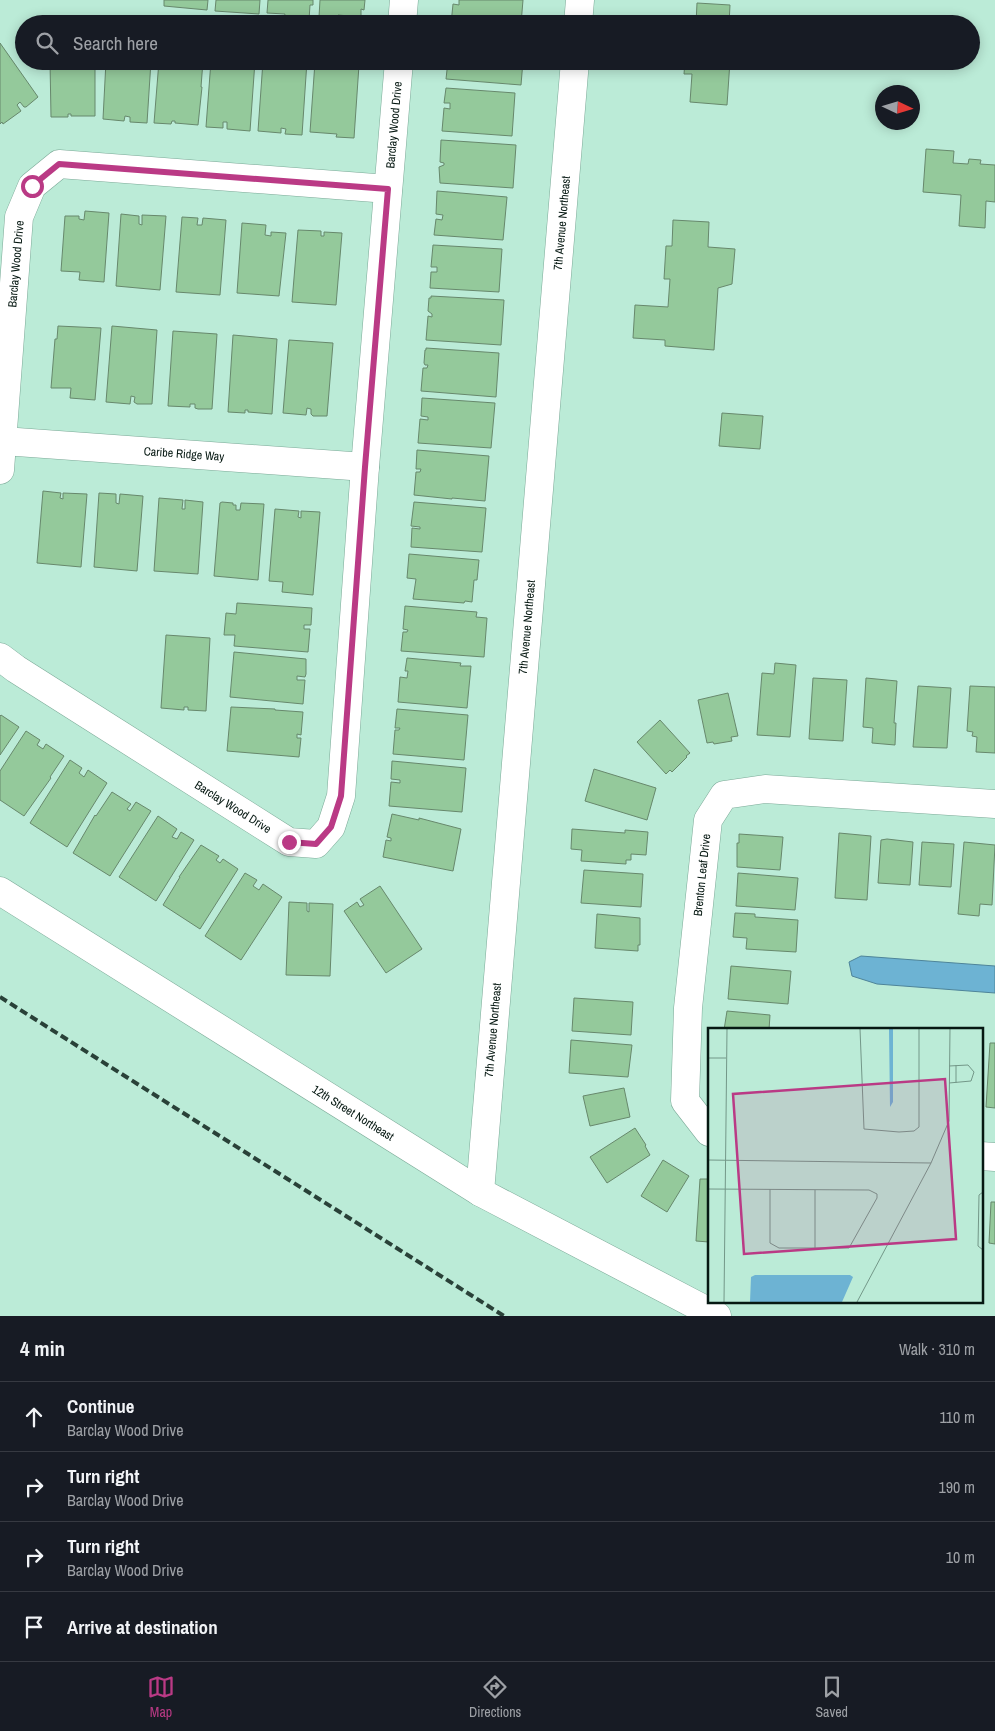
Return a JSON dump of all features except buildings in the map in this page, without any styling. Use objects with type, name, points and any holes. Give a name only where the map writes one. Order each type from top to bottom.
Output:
[{"type":"street","points":[[403,15],[404,0]]},
{"type":"street","points":[[579,15],[580,0]]},
{"type":"street","name":"Barclay Wood Drive","points":[[0,657],[289,842],[316,844],[331,827],[341,796],[365,467],[398,70]]},
{"type":"street","name":"7th Avenue Northeast","points":[[480,1192],[574,70]]},
{"type":"street","name":"Barclay Wood Drive","points":[[0,470],[19,217],[32,186],[59,164],[388,189]]},
{"type":"street","name":"Caribe Ridge Way","points":[[2,441],[365,467]]},
{"type":"street","name":"Brenton Leaf Drive","points":[[708,1131],[685,1101],[688,1008],[708,820],[724,795],[766,789],[995,804]]},
{"type":"street","name":"12th Street Northeast","points":[[0,891],[480,1192],[717,1316]]},
{"type":"street","points":[[982,1156],[995,1157]]},
{"type":"water","points":[[861,956],[995,966],[995,993],[877,984],[852,976],[849,962]]},
{"type":"railway","points":[[0,997],[504,1316]]},
{"type":"route","points":[[32,186],[59,164],[388,189],[341,796],[331,827],[316,844],[289,842]]}]
